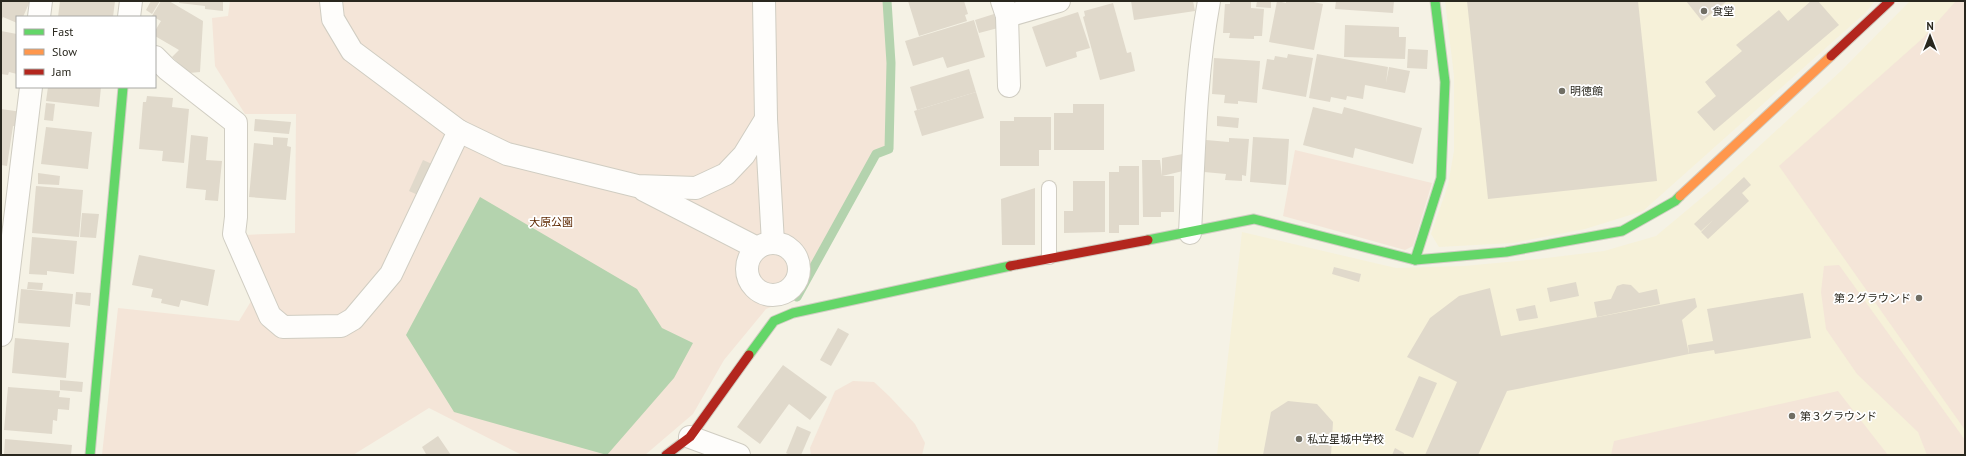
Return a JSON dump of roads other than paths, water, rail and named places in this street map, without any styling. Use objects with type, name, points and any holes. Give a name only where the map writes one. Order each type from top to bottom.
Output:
[{"type":"street","points":[[39,16],[41,1]]},
{"type":"street","points":[[129,16],[131,1]]},
{"type":"street","points":[[331,1],[333,18],[352,51],[459,131],[508,154],[637,186],[765,246],[766,119],[764,1]]},
{"type":"street","points":[[1009,86],[1005,9],[1059,1]]},
{"type":"street","points":[[1190,233],[1196,108],[1201,43],[1209,1]]},
{"type":"street","points":[[1415,260],[1441,178],[1445,82],[1435,1]]},
{"type":"street","points":[[666,455],[690,437],[774,321],[793,313],[1049,257],[1190,233],[1254,219],[1415,260],[1506,252],[1622,231],[1675,201],[1890,1]]},
{"type":"street","points":[[156,58],[167,69],[236,123],[236,217],[234,234],[270,316],[283,327],[341,326],[352,319],[391,274],[459,131]]},
{"type":"street","points":[[1,335],[31,88]]},
{"type":"street","points":[[90,455],[123,88]]},
{"type":"street","points":[[637,186],[696,188],[726,174],[744,155],[766,119]]},
{"type":"street","points":[[690,437],[739,455]]},
{"type":"lane","points":[[1049,188],[1049,257]]},
{"type":"waterway","points":[[797,297],[876,154],[889,149],[891,63],[887,1]]},
{"type":"place","name":"食堂","points":[[1704,11]]},
{"type":"place","name":"明徳館","points":[[1562,91]]},
{"type":"place","name":"第２グラウンド","points":[[1919,298]]},
{"type":"place","name":"第３グラウンド","points":[[1792,416]]},
{"type":"place","name":"私立星城中学校","points":[[1299,439]]},
{"type":"park label","name":"大原公園","points":[[551,222]]}]
